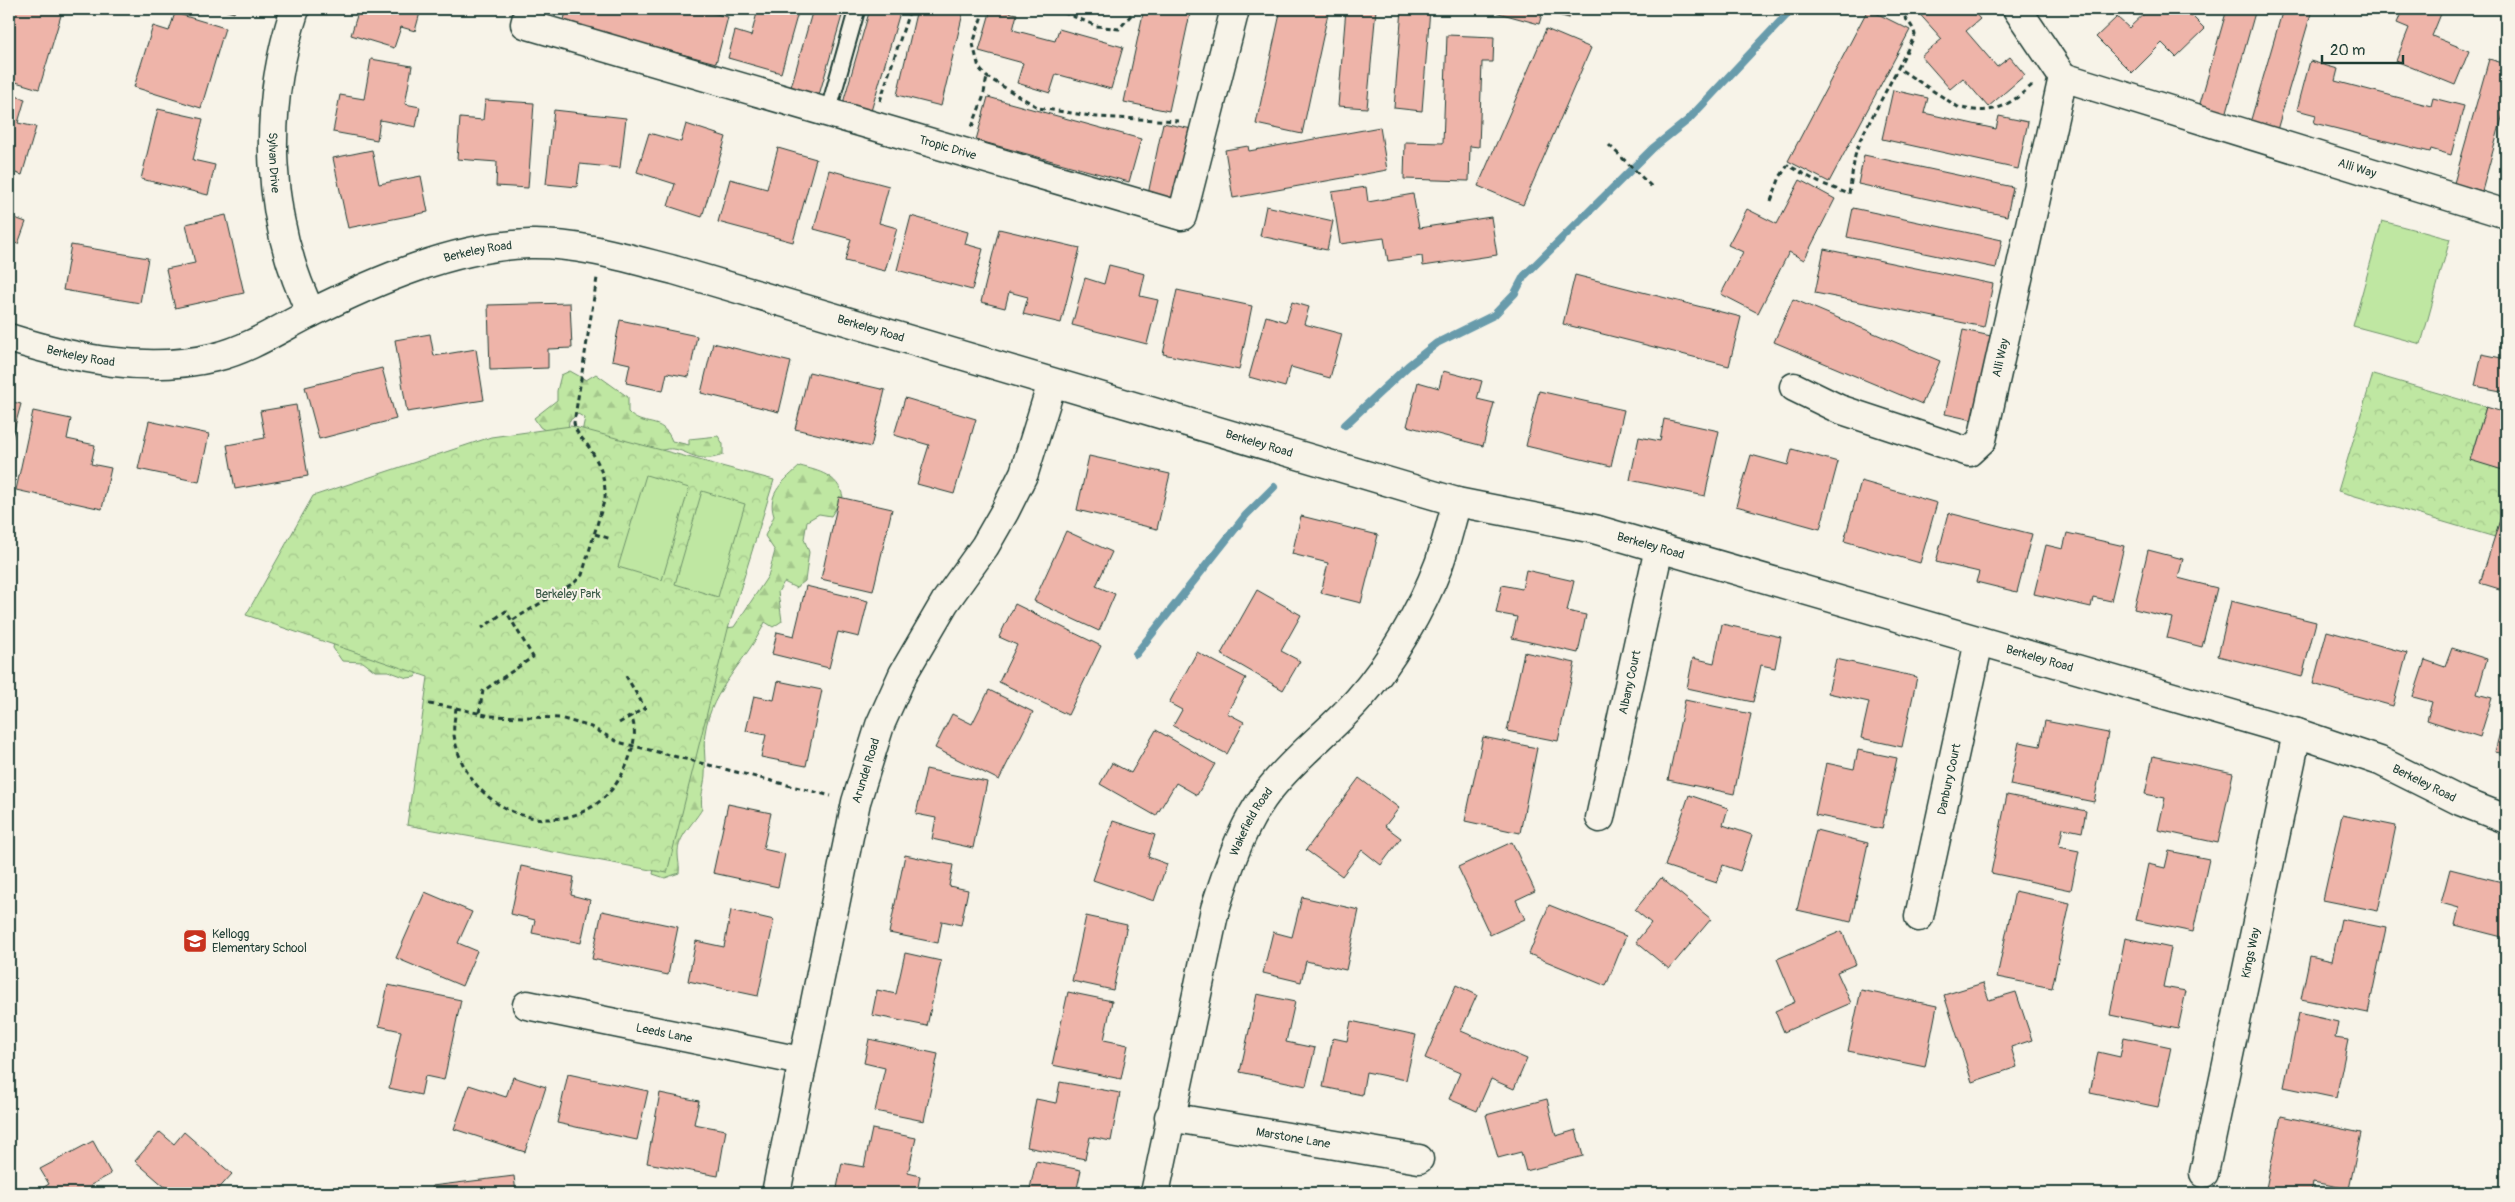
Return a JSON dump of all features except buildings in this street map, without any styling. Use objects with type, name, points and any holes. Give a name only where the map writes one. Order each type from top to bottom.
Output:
[{"type":"street","name":"Sylvan Drive","points":[[295,9],[284,42],[277,77],[273,114],[276,178],[280,224],[290,266],[311,313]]},
{"type":"street","name":"Tropic Drive","points":[[529,9],[525,24],[1182,216],[1235,9]]},
{"type":"street","points":[[2017,9],[2059,70]]},
{"type":"street","name":"Alli Way","points":[[1794,386],[1839,409],[1969,452],[1982,440],[2059,70],[2506,214]]},
{"type":"street","name":"Berkeley Road","points":[[9,338],[52,352],[100,362],[141,364],[182,362],[217,357],[258,340],[311,313],[424,264],[488,249],[529,244],[570,246],[601,251],[674,270],[1457,502],[1594,529],[2297,733],[2380,761],[2460,801],[2506,819]]},
{"type":"street","name":"Arundel Road","points":[[776,1193],[801,1061],[856,802],[880,725],[903,674],[945,602],[984,546],[1005,511],[1024,473],[1052,383]]},
{"type":"street","name":"Wakefield Road","points":[[1155,1193],[1169,1117],[1215,909],[1228,866],[1243,833],[1274,784],[1358,700],[1390,656],[1418,610],[1439,564],[1457,502]]},
{"type":"street","name":"Albany Court","points":[[1600,818],[1659,548]]},
{"type":"street","name":"Danbury Court","points":[[1919,917],[1978,641]]},
{"type":"street","name":"Kings Way","points":[[2204,1174],[2297,733]]},
{"type":"street","name":"Leeds Lane","points":[[527,1005],[801,1061]]},
{"type":"street","name":"Marstone Lane","points":[[1169,1117],[1419,1159]]},
{"type":"lane","points":[[828,112],[857,9]]},
{"type":"path","points":[[872,125],[910,9]]},
{"type":"path","points":[[984,9],[973,44],[978,68],[987,78],[1039,108],[1097,117],[1172,119],[1204,127]]},
{"type":"path","points":[[1055,9],[1097,26],[1119,29],[1132,14],[1132,9]]},
{"type":"path","points":[[1771,201],[1780,177],[1788,165],[1827,186],[1849,194],[1855,156],[1860,140],[1915,35],[1912,26],[1902,15],[1900,9]]},
{"type":"path","points":[[1898,68],[1958,107],[1982,111],[1994,110],[2005,106],[2059,70]]},
{"type":"path","points":[[962,151],[983,98],[987,78]]},
{"type":"path","points":[[1609,145],[1654,188]]},
{"type":"path","points":[[513,620],[575,582],[586,567],[605,498],[606,485],[595,457],[576,432],[574,423],[601,251]]},
{"type":"path","points":[[595,534],[611,539]]},
{"type":"path","points":[[479,713],[483,691],[533,657],[506,611],[482,628]]},
{"type":"path","points":[[619,723],[645,708],[626,676]]},
{"type":"path","points":[[428,704],[503,716],[560,718],[591,727],[618,742],[856,802]]},
{"type":"path","points":[[456,708],[454,733],[458,750],[475,783],[500,807],[515,814],[532,818],[567,817],[583,812],[599,802],[612,789],[622,774],[633,745],[635,724],[631,716]]},
{"type":"green space","points":[[2382,221],[2450,239],[2421,344],[2353,326]]},
{"type":"green space","points":[[570,371],[586,380],[596,374],[628,397],[628,412],[640,420],[663,428],[672,441],[689,445],[689,439],[718,436],[723,444],[723,455],[703,458],[676,449],[657,452],[580,441],[585,418],[578,414],[569,421],[568,430],[554,436],[540,427],[534,418],[557,400],[561,375]]},
{"type":"green space","points":[[2373,374],[2486,407],[2470,459],[2506,471],[2506,501],[2495,537],[2338,491]]},
{"type":"green space","name":"Berkeley Park","points":[[571,426],[774,480],[728,629],[667,873],[407,825],[428,677],[246,615],[313,496],[491,437]]},
{"type":"green space","points":[[800,466],[827,475],[837,484],[843,497],[831,516],[819,514],[807,521],[804,539],[809,552],[805,581],[796,588],[784,582],[778,592],[782,621],[773,627],[765,622],[715,702],[705,733],[705,775],[702,809],[680,842],[678,848],[679,873],[665,878],[653,874],[719,629],[734,627],[768,576],[775,551],[765,536],[774,516],[773,500],[778,488]]},
{"type":"green space","points":[[646,475],[689,488],[662,580],[618,567]]},
{"type":"green space","points":[[702,491],[745,504],[718,597],[675,584]]},
{"type":"green space","points":[[335,636],[421,669],[415,677],[407,678],[388,671],[375,671],[363,662],[342,661],[333,648]]},
{"type":"waterway","points":[[1345,425],[1408,366],[1437,343],[1494,315],[1515,293],[1524,276],[1653,148],[1688,120],[1792,9]]},
{"type":"waterway","points":[[1136,654],[1246,515],[1274,487]]},
{"type":"place","name":"Kellogg Elementary School","points":[[195,941]]}]
